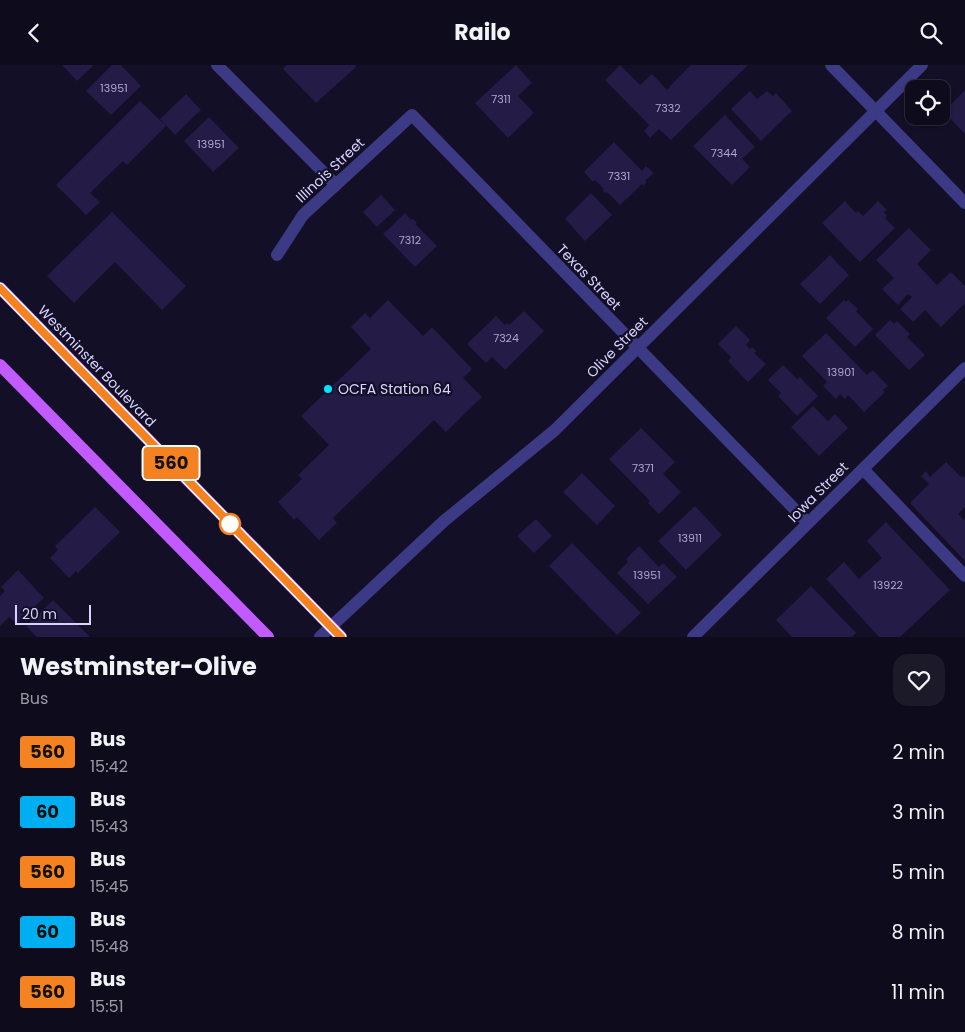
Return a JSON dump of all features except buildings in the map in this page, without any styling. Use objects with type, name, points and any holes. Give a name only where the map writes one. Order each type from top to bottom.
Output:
[{"type":"main road","name":"Westminster Boulevard","points":[[0,288],[341,637]]},
{"type":"main road","points":[[0,365],[268,637]]},
{"type":"street","points":[[217,65],[336,185]]},
{"type":"street","points":[[831,65],[965,203]]},
{"type":"street","name":"Olive Street","points":[[320,637],[444,521],[555,431],[922,65]]},
{"type":"street","name":"Illinois Street","points":[[278,255],[303,215],[412,115]]},
{"type":"street","name":"Texas Street","points":[[412,115],[808,523]]},
{"type":"street","name":"Iowa Street","points":[[693,637],[965,368]]},
{"type":"street","points":[[863,469],[965,576]]},
{"type":"bus line","name":"560","points":[[0,288],[341,637]]},
{"type":"place","name":"OCFA Station 64","points":[[328,389]]}]
